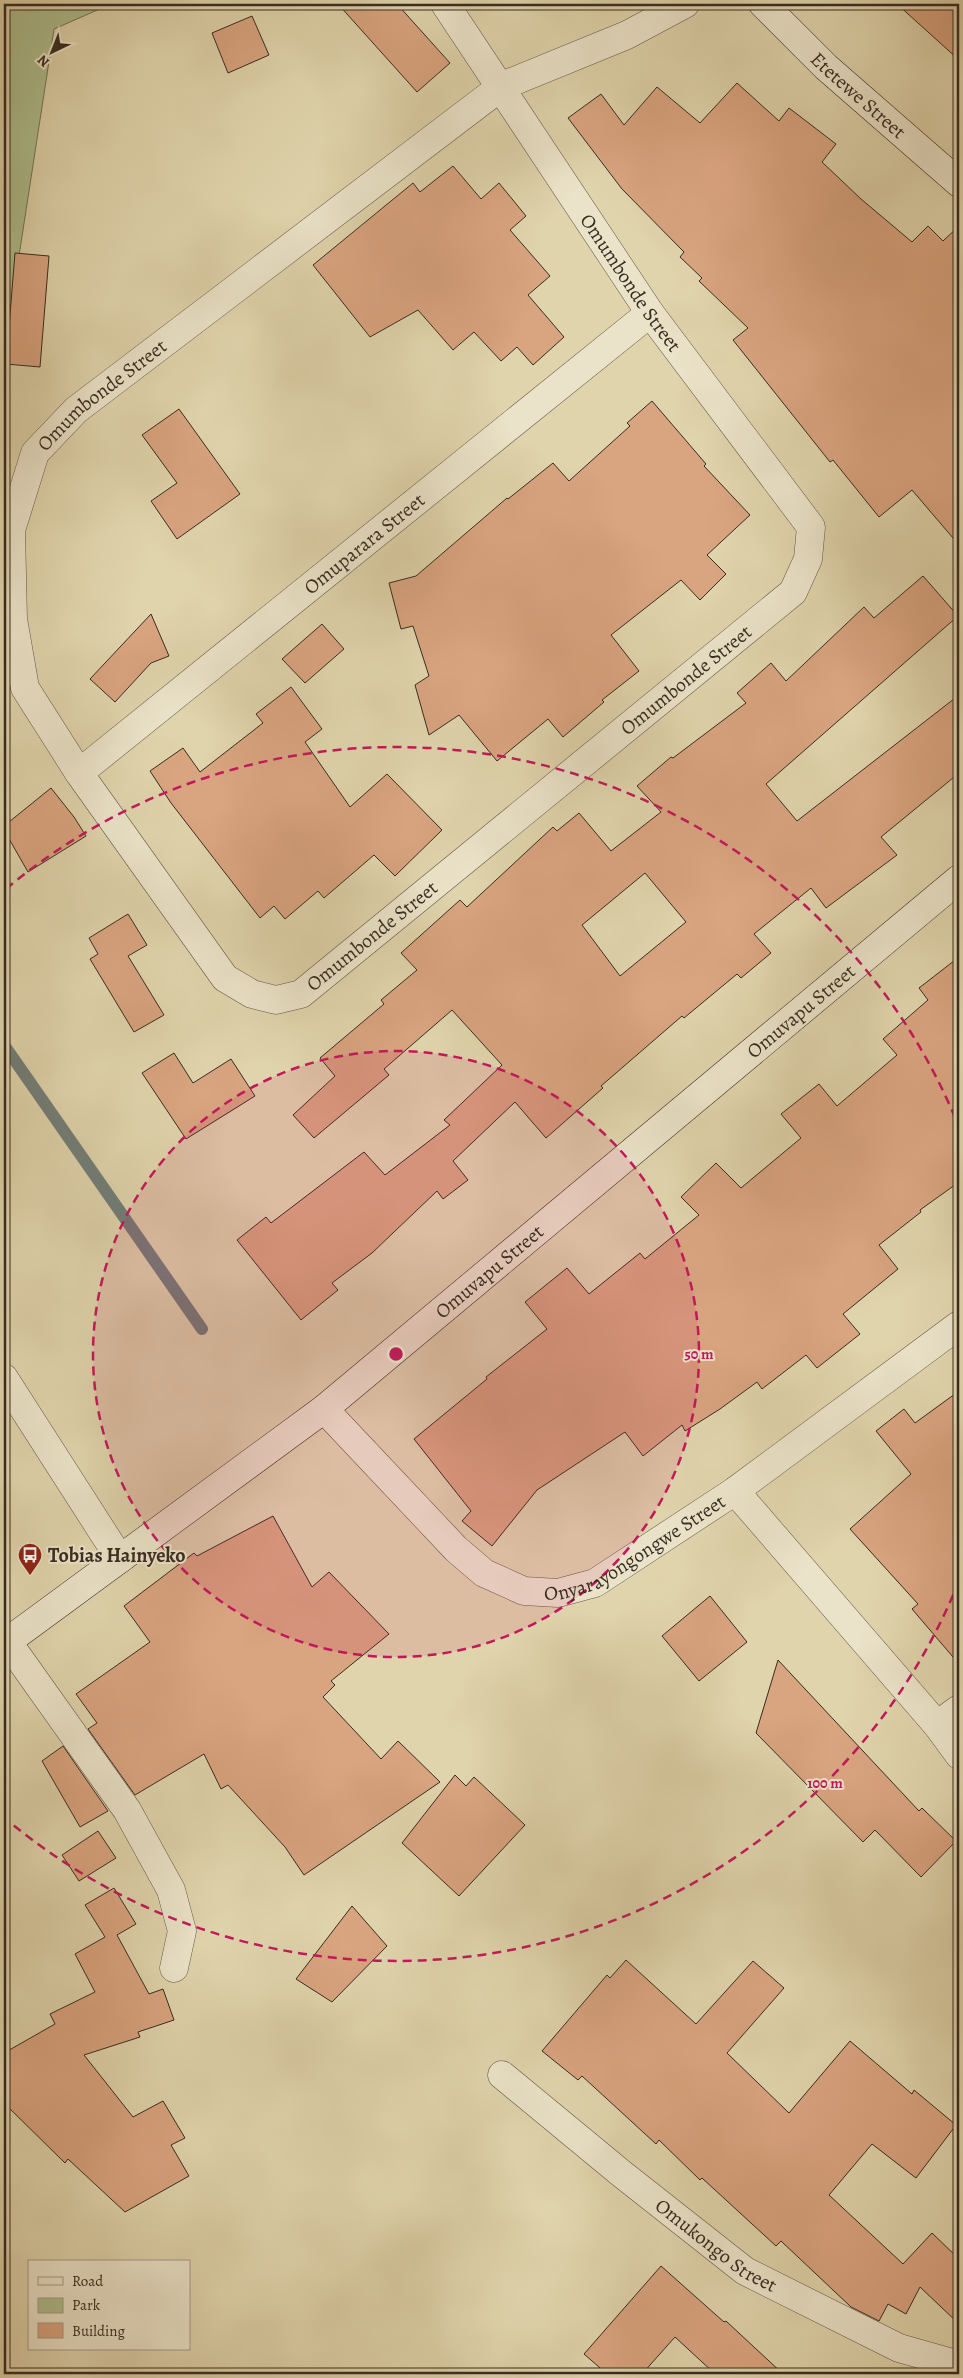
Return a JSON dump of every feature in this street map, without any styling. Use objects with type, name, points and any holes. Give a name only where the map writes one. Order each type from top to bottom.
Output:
[{"type":"street","points":[[446,4],[502,86]]},
{"type":"street","name":"Omumbonde Street","points":[[502,86],[650,313],[811,527],[808,559],[793,592],[301,994],[276,1000],[252,994],[225,978],[79,773],[25,688],[13,619],[11,530],[35,453],[76,410],[502,86],[627,35],[685,4]]},
{"type":"street","name":"Etetewe Street","points":[[763,4],[826,67],[959,183]]},
{"type":"street","name":"Omuparara Street","points":[[79,773],[650,313]]},
{"type":"street","name":"Omuvapu Street","points":[[5,1642],[120,1560],[324,1409],[959,879]]},
{"type":"street","name":"Onyarayongongwe Street","points":[[324,1409],[456,1549],[484,1573],[524,1590],[558,1593],[595,1583],[735,1491],[959,1325]]},
{"type":"street","points":[[4,1378],[120,1560]]},
{"type":"street","points":[[735,1491],[959,1754]]},
{"type":"street","points":[[5,1642],[127,1810],[171,1890],[182,1931],[174,1968]]},
{"type":"street","points":[[937,1726],[959,1709]]},
{"type":"street","name":"Omukongo Street","points":[[502,2075],[622,2174],[745,2271],[899,2348],[959,2365]]},
{"type":"green space","points":[[4,4],[111,4],[54,29],[4,353]]},
{"type":"building","points":[[338,4],[397,4],[450,63],[417,92]]},
{"type":"building","points":[[897,4],[959,4],[959,60]]},
{"type":"building","points":[[252,16],[269,55],[228,73],[212,33]]},
{"type":"building","points":[[737,83],[779,121],[789,108],[836,144],[822,162],[861,199],[912,242],[928,226],[943,241],[959,226],[959,545],[912,490],[879,517],[833,460],[830,462],[733,340],[748,328],[699,281],[702,278],[680,257],[684,252],[622,189],[568,118],[601,94],[624,125],[657,87],[700,123]]},
{"type":"building","points":[[453,166],[481,199],[499,183],[526,216],[510,230],[550,276],[528,295],[564,337],[533,365],[517,347],[501,361],[474,332],[453,350],[418,310],[370,337],[313,265],[413,183],[420,192]]},
{"type":"building","points":[[15,253],[49,256],[40,367],[6,364]]},
{"type":"building","points":[[652,401],[706,464],[704,466],[750,515],[707,555],[726,574],[700,600],[681,580],[611,635],[639,671],[602,700],[604,702],[563,737],[548,719],[497,761],[459,715],[429,735],[415,685],[429,676],[413,626],[401,629],[389,583],[416,576],[507,498],[553,463],[569,481],[630,426],[627,423]]},
{"type":"building","points":[[179,409],[240,494],[177,539],[151,501],[177,483],[142,435]]},
{"type":"building","points":[[923,576],[958,616],[766,784],[797,821],[959,695],[959,773],[881,837],[897,855],[826,908],[811,888],[754,934],[771,953],[741,978],[737,974],[684,1018],[682,1016],[601,1086],[603,1088],[546,1138],[515,1102],[453,1161],[468,1180],[443,1199],[437,1191],[372,1253],[332,1283],[338,1290],[301,1320],[237,1240],[266,1217],[271,1223],[364,1152],[385,1175],[450,1125],[444,1120],[502,1065],[452,1010],[384,1069],[389,1075],[314,1138],[293,1115],[335,1076],[320,1058],[384,1004],[381,1000],[417,970],[401,953],[460,900],[467,907],[553,827],[557,831],[579,813],[611,851],[661,812],[637,786],[671,757],[673,758],[746,703],[737,693],[771,663],[786,681],[864,607],[874,618]],"holes":[[[645,873],[686,922],[620,976],[582,925]]]},
{"type":"building","points":[[151,614],[169,656],[151,663],[115,702],[90,679]]},
{"type":"building","points":[[322,624],[344,649],[305,683],[282,659]]},
{"type":"building","points":[[291,687],[322,729],[305,742],[350,807],[387,774],[442,830],[395,876],[374,855],[324,898],[318,891],[285,919],[274,906],[260,918],[171,803],[150,771],[183,748],[200,772],[263,723],[256,714]]},
{"type":"building","points":[[51,788],[86,836],[28,872],[4,830],[4,826]]},
{"type":"building","points":[[128,914],[147,945],[128,956],[164,1015],[134,1032],[90,959],[98,954],[89,938]]},
{"type":"building","points":[[959,957],[959,1182],[920,1210],[921,1212],[879,1245],[898,1269],[843,1314],[860,1334],[817,1368],[806,1355],[762,1389],[757,1382],[720,1409],[685,1431],[682,1425],[643,1456],[625,1432],[537,1490],[492,1546],[462,1521],[471,1511],[414,1439],[487,1379],[486,1377],[547,1329],[525,1302],[567,1268],[589,1294],[640,1253],[645,1259],[699,1215],[681,1197],[716,1163],[741,1188],[801,1138],[781,1114],[819,1084],[837,1106],[897,1055],[883,1039],[928,1000],[919,988]]},
{"type":"building","points":[[174,1053],[193,1083],[231,1059],[255,1096],[186,1139],[142,1073]]},
{"type":"building","points":[[959,1391],[959,1664],[912,1609],[918,1604],[850,1529],[911,1474],[876,1431],[904,1409],[915,1423]]},
{"type":"building","points":[[273,1516],[312,1587],[329,1572],[389,1634],[331,1681],[335,1685],[323,1697],[381,1759],[398,1741],[440,1782],[304,1875],[285,1847],[228,1785],[221,1789],[204,1754],[135,1795],[88,1729],[97,1723],[76,1694],[150,1642],[124,1606],[194,1553],[197,1556]]},
{"type":"building","points":[[710,1596],[747,1642],[699,1681],[662,1636]]},
{"type":"building","points":[[778,1660],[919,1811],[922,1808],[956,1841],[921,1877],[875,1830],[863,1842],[756,1733]]},
{"type":"building","points":[[63,1746],[108,1811],[80,1827],[42,1761]]},
{"type":"building","points":[[455,1775],[466,1786],[474,1777],[525,1825],[459,1896],[402,1843]]},
{"type":"building","points":[[98,1831],[116,1858],[79,1881],[62,1855]]},
{"type":"building","points":[[114,1888],[136,1924],[117,1935],[149,1994],[163,1989],[174,2020],[138,2032],[140,2037],[84,2055],[133,2117],[163,2101],[185,2138],[171,2145],[189,2176],[125,2212],[68,2159],[65,2163],[4,2103],[4,2053],[55,2024],[50,2014],[95,1992],[75,1954],[105,1937],[85,1905]]},
{"type":"building","points":[[352,1906],[387,1946],[332,2002],[296,1979]]},
{"type":"building","points":[[626,1960],[696,2024],[753,1961],[784,1988],[727,2053],[789,2113],[850,2041],[912,2094],[914,2090],[956,2125],[916,2178],[872,2144],[829,2195],[903,2264],[932,2233],[959,2259],[959,2324],[920,2287],[906,2314],[888,2304],[879,2321],[851,2307],[781,2241],[776,2246],[702,2178],[700,2180],[659,2140],[656,2144],[582,2076],[578,2080],[542,2051],[607,1975],[610,1978]]},
{"type":"building","points":[[661,2266],[724,2322],[726,2321],[783,2374],[715,2374],[675,2337],[642,2374],[607,2374],[584,2354]]},
{"type":"waterway","points":[[4,1045],[202,1329]]},
{"type":"place","name":"Tobias Hainyeko","points":[[30,1576]]}]
